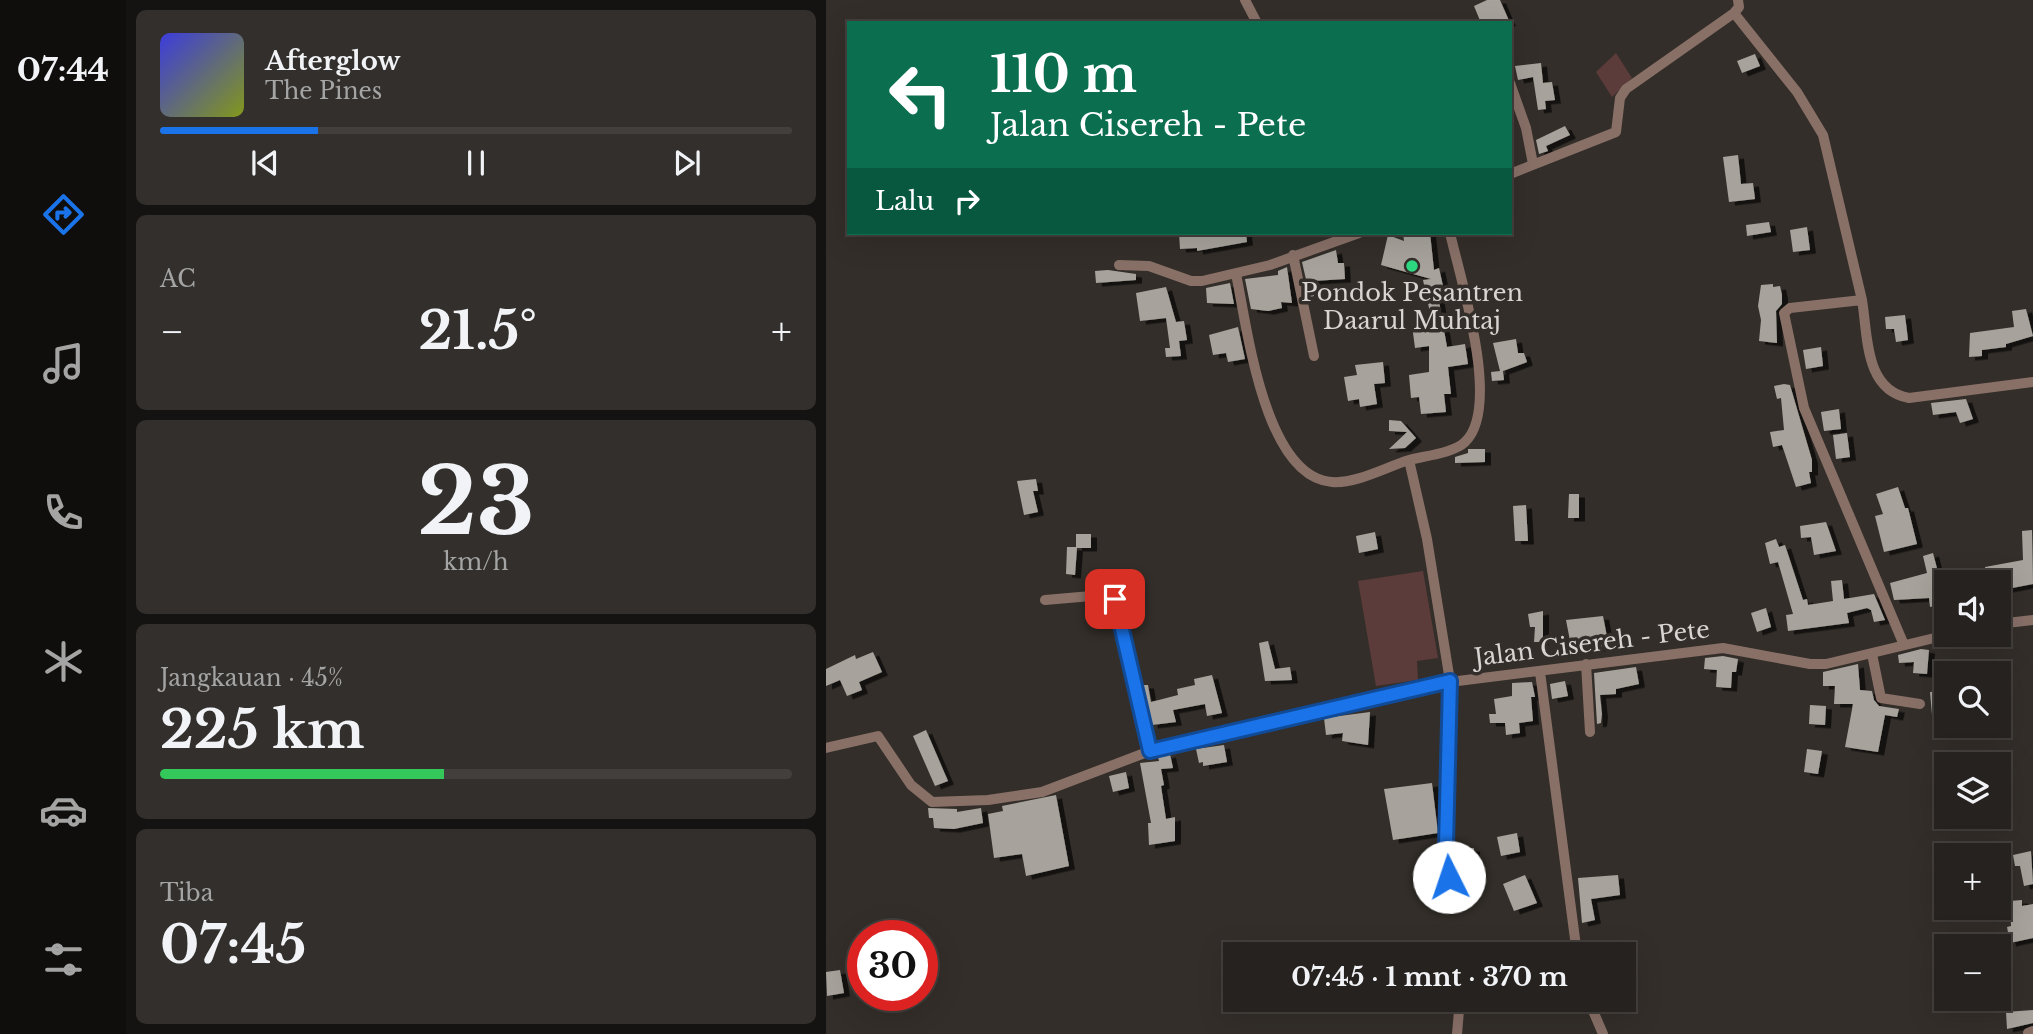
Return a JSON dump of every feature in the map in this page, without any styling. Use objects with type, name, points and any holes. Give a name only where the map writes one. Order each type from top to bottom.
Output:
[{"type":"street","points":[[1245,0],[1256,21]]},
{"type":"street","points":[[1512,173],[1616,132],[1620,98],[1626,89],[1734,13],[1739,7],[1738,0]]},
{"type":"street","points":[[1734,13],[1797,92],[1823,135],[1862,300],[1874,371],[1892,394],[1909,398],[2033,382]]},
{"type":"street","points":[[1512,89],[1526,128],[1533,164]]},
{"type":"street","points":[[1119,265],[1149,266],[1191,281],[1236,274],[1353,235]]},
{"type":"street","points":[[1236,274],[1272,425],[1294,460],[1316,478],[1331,482],[1345,481],[1463,444],[1470,436],[1480,408],[1478,359],[1451,235]]},
{"type":"street","points":[[1293,255],[1314,356]]},
{"type":"street","points":[[1862,300],[1790,308],[1783,316],[1804,408],[1904,645]]},
{"type":"street","points":[[1409,460],[1427,539],[1450,681],[1446,846],[1452,906]]},
{"type":"street","points":[[1045,600],[1103,595],[1115,599],[1150,751]]},
{"type":"street","points":[[2011,623],[2033,620]]},
{"type":"street","name":"Jalan Cisereh - Pete","points":[[826,748],[880,736],[911,785],[937,803],[1042,792],[1150,751],[1450,681],[1723,648],[1810,664],[1872,654],[1934,638]]},
{"type":"street","points":[[1872,654],[1881,698],[1920,704]]},
{"type":"street","points":[[1586,664],[1590,732]]},
{"type":"street","points":[[1540,672],[1575,942]]},
{"type":"street","points":[[1457,1034],[1459,1012]]},
{"type":"street","points":[[1594,1012],[1603,1034]]},
{"type":"shaded area","points":[[1616,53],[1632,78],[1612,97],[1596,72]]},
{"type":"shaded area","points":[[1423,571],[1438,658],[1417,661],[1418,680],[1376,686],[1358,581]]},
{"type":"building","points":[[1487,0],[1500,0],[1509,21],[1480,21],[1474,6]]},
{"type":"building","points":[[1755,54],[1760,66],[1742,73],[1737,61]]},
{"type":"building","points":[[1541,63],[1543,83],[1552,82],[1555,100],[1545,101],[1546,109],[1538,110],[1533,77],[1518,80],[1515,66]]},
{"type":"building","points":[[1565,126],[1570,135],[1546,146],[1548,151],[1539,154],[1536,140]]},
{"type":"building","points":[[1738,155],[1741,184],[1753,183],[1755,199],[1729,202],[1723,157]]},
{"type":"building","points":[[1769,222],[1771,232],[1747,236],[1746,225]]},
{"type":"building","points":[[1807,227],[1810,250],[1793,252],[1790,230]]},
{"type":"building","points":[[1179,235],[1246,235],[1247,242],[1197,251],[1197,248],[1180,249]]},
{"type":"building","points":[[1388,235],[1404,241],[1403,235],[1430,235],[1434,270],[1439,268],[1445,295],[1438,296],[1447,347],[1465,344],[1468,364],[1448,367],[1451,394],[1444,394],[1446,412],[1421,414],[1419,397],[1411,398],[1409,375],[1429,372],[1429,346],[1415,348],[1412,325],[1432,322],[1423,280],[1431,279],[1381,265]]},
{"type":"building","points":[[1336,250],[1338,263],[1344,263],[1345,279],[1313,281],[1314,296],[1310,297],[1302,262]]},
{"type":"building","points":[[1287,267],[1292,303],[1281,302],[1282,308],[1268,311],[1251,309],[1245,279],[1278,275],[1278,271]]},
{"type":"building","points":[[1095,271],[1136,274],[1136,280],[1096,283]]},
{"type":"building","points":[[1230,283],[1234,304],[1207,303],[1206,288]]},
{"type":"building","points":[[1773,284],[1773,287],[1780,286],[1782,295],[1782,304],[1776,311],[1777,343],[1759,341],[1761,320],[1758,306],[1761,285]]},
{"type":"building","points":[[1166,287],[1176,322],[1184,321],[1187,340],[1179,341],[1181,356],[1166,357],[1165,348],[1170,348],[1166,318],[1140,321],[1136,293]]},
{"type":"building","points":[[2026,309],[2033,336],[2006,344],[2006,347],[1982,350],[1982,356],[1969,357],[1970,333],[2014,327],[2012,311]]},
{"type":"building","points":[[1905,315],[1908,340],[1896,342],[1894,329],[1886,329],[1885,317]]},
{"type":"building","points":[[1238,327],[1245,359],[1228,362],[1226,353],[1213,355],[1209,335]]},
{"type":"building","points":[[1516,339],[1518,353],[1524,353],[1527,362],[1503,371],[1504,380],[1492,381],[1491,372],[1500,371],[1493,343]]},
{"type":"building","points":[[1821,347],[1823,366],[1806,369],[1803,350]]},
{"type":"building","points":[[1383,362],[1385,383],[1374,384],[1377,404],[1360,407],[1359,399],[1348,401],[1344,377],[1357,375],[1355,365]]},
{"type":"building","points":[[1790,385],[1812,460],[1812,472],[1809,472],[1811,483],[1796,487],[1782,445],[1773,447],[1770,432],[1784,430],[1781,398],[1777,399],[1774,386]]},
{"type":"building","points":[[1966,399],[1973,419],[1960,423],[1956,412],[1933,415],[1931,403]]},
{"type":"building","points":[[1839,409],[1841,429],[1824,431],[1821,412]]},
{"type":"building","points":[[1389,420],[1401,421],[1416,438],[1405,448],[1389,449],[1407,432],[1389,431]]},
{"type":"building","points":[[1847,433],[1850,457],[1836,459],[1833,435]]},
{"type":"building","points":[[1468,449],[1485,449],[1485,462],[1455,463],[1455,457],[1468,453]]},
{"type":"building","points":[[1036,479],[1038,491],[1033,491],[1038,512],[1024,515],[1017,481]]},
{"type":"building","points":[[1898,487],[1905,508],[1908,508],[1917,544],[1884,552],[1875,516],[1883,514],[1876,494]]},
{"type":"building","points":[[1569,494],[1579,494],[1579,518],[1568,518]]},
{"type":"building","points":[[1526,505],[1528,541],[1515,541],[1513,506]]},
{"type":"building","points":[[1826,522],[1836,551],[1814,555],[1811,537],[1801,538],[1800,526]]},
{"type":"building","points":[[2032,530],[2033,584],[2011,588],[2011,570],[1985,570],[1985,567],[2023,560],[2022,531]]},
{"type":"building","points":[[1375,532],[1378,549],[1359,553],[1356,536]]},
{"type":"building","points":[[1076,534],[1091,534],[1091,548],[1077,548],[1075,575],[1066,574],[1067,547],[1076,547]]},
{"type":"building","points":[[1776,539],[1779,547],[1785,545],[1803,600],[1807,599],[1808,605],[1833,601],[1831,581],[1842,580],[1844,599],[1874,594],[1885,620],[1874,622],[1871,610],[1867,608],[1847,613],[1849,623],[1788,631],[1786,615],[1793,614],[1778,562],[1770,564],[1765,543]]},
{"type":"building","points":[[1933,553],[1937,570],[1934,570],[1934,606],[1930,607],[1929,598],[1894,600],[1890,583],[1927,573],[1923,556]]},
{"type":"building","points":[[1766,608],[1771,627],[1757,632],[1751,613]]},
{"type":"building","points":[[1543,611],[1543,642],[1534,642],[1535,627],[1530,627],[1528,614]]},
{"type":"building","points":[[1603,616],[1609,647],[1585,649],[1584,643],[1571,646],[1566,620]]},
{"type":"building","points":[[1268,641],[1275,669],[1290,667],[1292,680],[1265,681],[1259,643]]},
{"type":"building","points":[[1921,649],[1929,650],[1927,674],[1913,673],[1914,662],[1899,663],[1898,655]]},
{"type":"building","points":[[873,652],[882,672],[859,682],[862,690],[847,696],[840,680],[826,686],[826,669],[855,655],[856,659]]},
{"type":"building","points":[[1723,656],[1738,659],[1736,672],[1732,672],[1731,688],[1716,687],[1717,670],[1704,669],[1705,658]]},
{"type":"building","points":[[1858,664],[1860,690],[1872,691],[1879,706],[1899,709],[1897,717],[1885,715],[1878,752],[1845,747],[1853,704],[1834,704],[1835,686],[1823,686],[1823,672]]},
{"type":"building","points":[[1636,667],[1639,684],[1616,689],[1616,694],[1600,695],[1602,714],[1601,723],[1597,724],[1594,673]]},
{"type":"building","points":[[1212,675],[1222,713],[1207,716],[1205,704],[1173,710],[1176,722],[1152,725],[1143,685],[1148,685],[1151,702],[1178,695],[1177,689],[1195,685],[1194,679]]},
{"type":"building","points":[[1565,681],[1568,696],[1552,699],[1550,684]]},
{"type":"building","points":[[1532,682],[1535,697],[1531,697],[1533,721],[1519,723],[1520,733],[1506,735],[1505,723],[1490,723],[1489,714],[1496,714],[1494,699],[1512,696],[1512,683]]},
{"type":"building","points":[[1930,692],[1934,692],[1934,715],[1932,715]]},
{"type":"building","points":[[1810,705],[1826,706],[1825,725],[1809,724]]},
{"type":"building","points":[[1370,712],[1368,745],[1342,741],[1343,733],[1326,735],[1324,718]]},
{"type":"building","points":[[926,730],[948,781],[935,786],[913,736]]},
{"type":"building","points":[[1224,745],[1227,762],[1203,766],[1203,762],[1199,763],[1196,749]]},
{"type":"building","points":[[1807,749],[1822,751],[1818,774],[1804,772]]},
{"type":"building","points":[[1170,754],[1173,768],[1161,769],[1164,785],[1161,786],[1166,819],[1175,817],[1175,841],[1149,845],[1148,823],[1151,823],[1140,763],[1159,761],[1158,757]]},
{"type":"building","points":[[1126,772],[1129,788],[1113,792],[1109,776]]},
{"type":"building","points":[[1432,783],[1438,833],[1393,840],[1384,789]]},
{"type":"building","points":[[1056,795],[1069,866],[1026,876],[1022,854],[994,858],[988,814],[1003,811],[1002,806]]},
{"type":"building","points":[[928,808],[957,809],[957,812],[981,808],[983,823],[954,829],[934,828]]},
{"type":"building","points":[[1517,833],[1520,852],[1501,856],[1497,837]]},
{"type":"building","points":[[1454,848],[1474,848],[1474,865],[1456,866]]},
{"type":"building","points":[[2031,851],[2033,884],[2024,886],[2020,866],[2015,866],[2013,855]]},
{"type":"building","points":[[1525,875],[1537,903],[1514,911],[1503,884]]},
{"type":"building","points":[[1618,875],[1620,895],[1591,899],[1595,920],[1582,923],[1578,878]]},
{"type":"building","points":[[2022,900],[2022,906],[2033,904],[2033,938],[2011,943],[2011,934],[2008,934],[2007,927],[2011,926],[2011,901]]},
{"type":"building","points":[[840,970],[844,993],[827,996],[826,972]]},
{"type":"building","points":[[2033,1010],[2033,1023],[2007,1029],[2006,1012]]},
{"type":"place","name":"Pondok Pesantren Daarul Muhtaj","points":[[1412,266]]},
{"type":"route","points":[[1115,599],[1150,751],[1264,722],[1450,681],[1449,814],[1446,846],[1449,877]]}]
